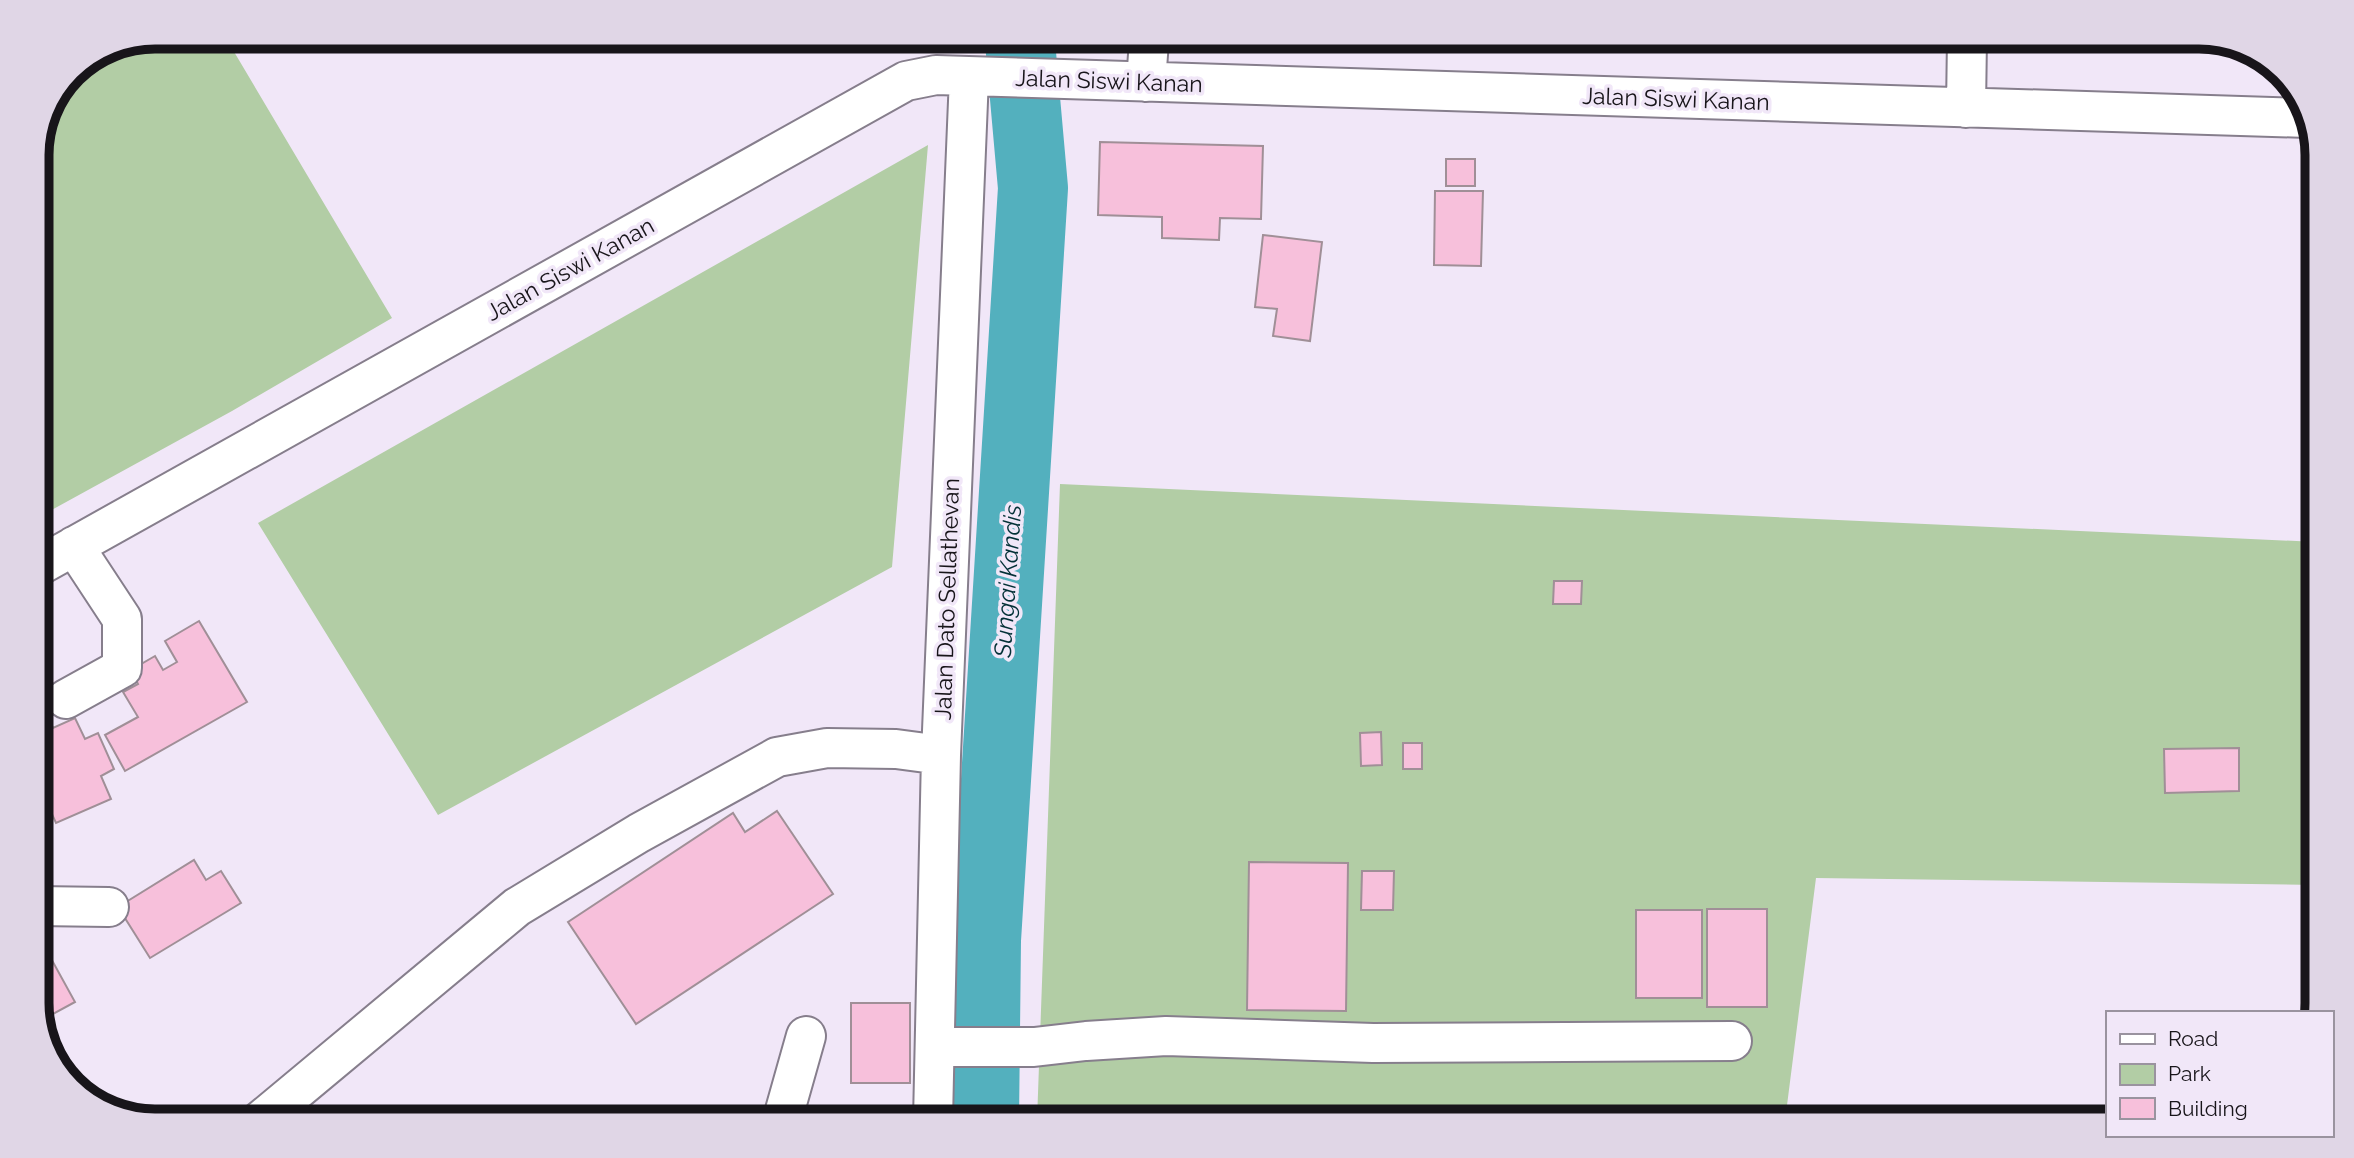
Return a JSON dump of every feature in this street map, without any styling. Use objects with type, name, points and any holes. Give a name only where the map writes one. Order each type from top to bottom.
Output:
[{"type":"street","points":[[1146,82],[1148,49]]},
{"type":"street","points":[[1966,108],[1967,49]]},
{"type":"street","name":"Jalan Siswi Kanan","points":[[49,560],[906,81],[936,75],[2298,118]]},
{"type":"street","name":"Jalan Dato Sellathevan","points":[[935,1109],[947,1046],[941,755],[978,77]]},
{"type":"street","points":[[66,699],[122,668],[122,619],[74,547]]},
{"type":"street","points":[[274,1109],[517,907],[639,833],[777,757],[827,748],[896,750],[941,755]]},
{"type":"street","points":[[49,906],[109,907]]},
{"type":"street","points":[[785,1109],[806,1036]]},
{"type":"street","points":[[947,1046],[1034,1047],[1166,1036],[1373,1043],[1732,1041]]},
{"type":"green space","points":[[155,49],[232,49],[392,318],[232,411],[49,511],[49,148],[60,108],[71,90],[85,75],[114,57]]},
{"type":"green space","points":[[928,145],[892,567],[438,815],[258,523]]},
{"type":"green space","points":[[1060,484],[2305,541],[2305,885],[1816,878],[1787,1109],[1037,1109]]},
{"type":"building","points":[[1100,142],[1263,146],[1261,219],[1220,218],[1219,240],[1162,238],[1162,217],[1098,215]]},
{"type":"building","points":[[1446,159],[1475,159],[1475,186],[1446,186]]},
{"type":"building","points":[[1435,191],[1483,191],[1481,266],[1434,265]]},
{"type":"building","points":[[1263,235],[1322,242],[1310,341],[1273,336],[1277,309],[1255,307]]},
{"type":"building","points":[[1554,581],[1582,581],[1581,604],[1553,604]]},
{"type":"building","points":[[199,621],[247,702],[125,771],[105,735],[138,717],[123,692],[138,684],[131,670],[155,656],[163,670],[177,662],[165,641]]},
{"type":"building","points":[[49,718],[53,728],[75,718],[85,739],[98,733],[114,769],[101,776],[111,799],[56,823],[49,808]]},
{"type":"building","points":[[1381,732],[1382,765],[1361,766],[1360,733]]},
{"type":"building","points":[[1403,743],[1422,743],[1422,769],[1403,769]]},
{"type":"building","points":[[2239,748],[2239,791],[2165,793],[2164,749]]},
{"type":"building","points":[[777,811],[833,894],[636,1024],[568,922],[733,813],[745,832]]},
{"type":"building","points":[[194,860],[206,880],[221,871],[241,903],[150,958],[118,907]]},
{"type":"building","points":[[1249,862],[1348,863],[1346,1011],[1247,1010]]},
{"type":"building","points":[[1362,871],[1394,871],[1393,910],[1361,910]]},
{"type":"building","points":[[1707,909],[1767,909],[1767,1007],[1707,1007]]},
{"type":"building","points":[[1636,910],[1702,910],[1702,998],[1636,998]]},
{"type":"building","points":[[49,955],[75,1002],[50,1016]]},
{"type":"building","points":[[851,1003],[910,1003],[910,1083],[851,1083]]},
{"type":"waterway","name":"Sungai Kandis","points":[[984,1109],[986,940],[1033,188],[1021,49]]}]
